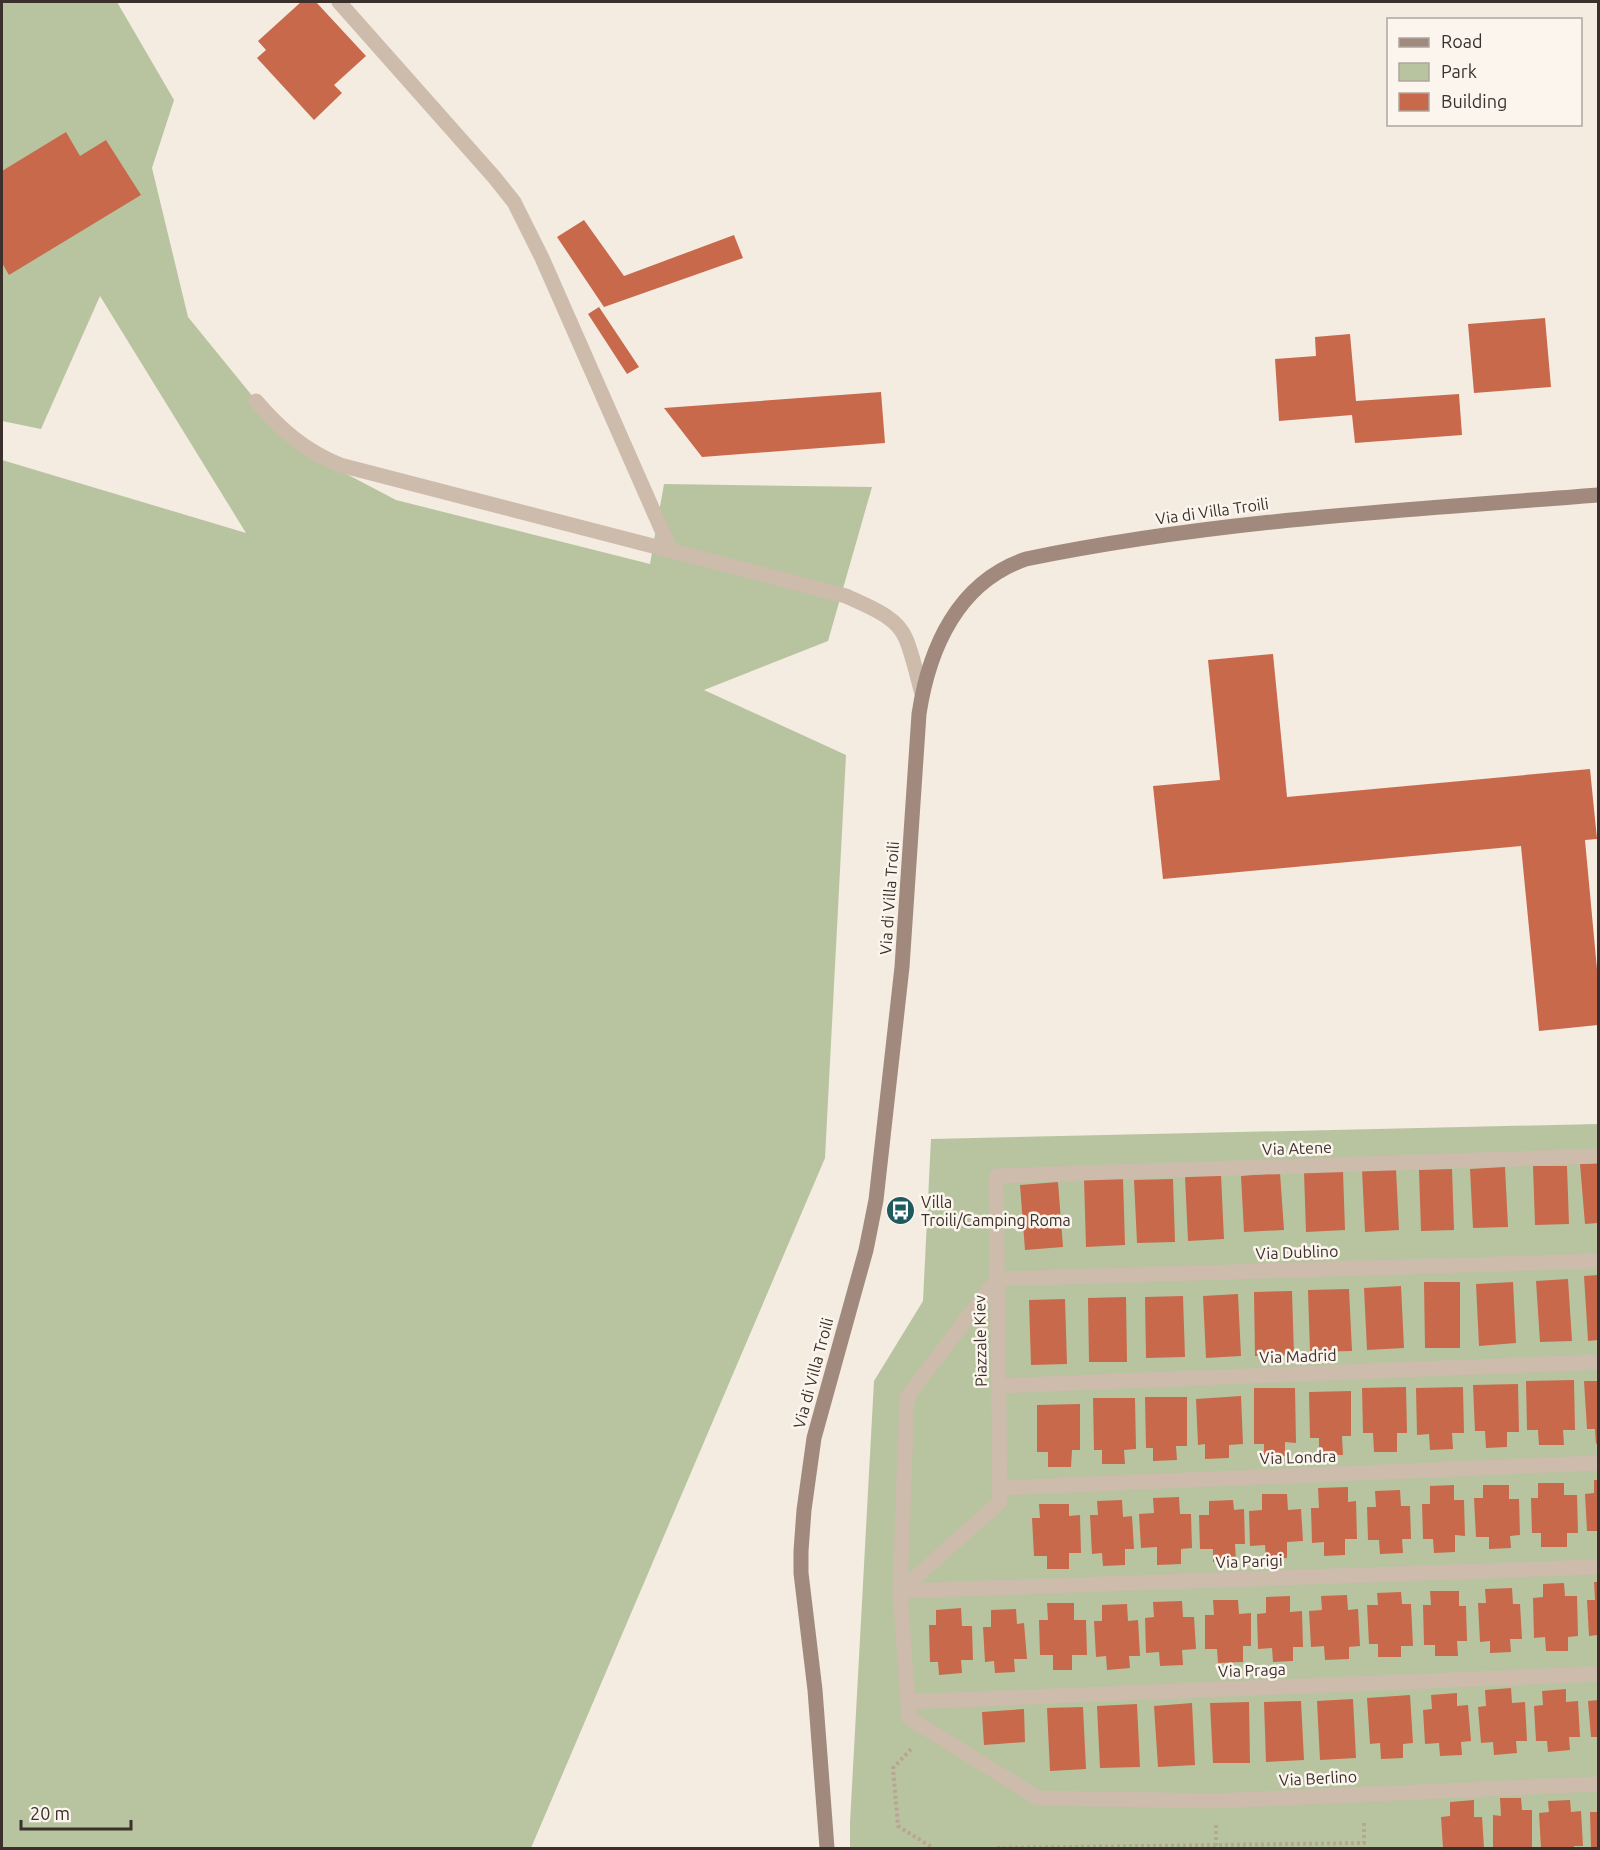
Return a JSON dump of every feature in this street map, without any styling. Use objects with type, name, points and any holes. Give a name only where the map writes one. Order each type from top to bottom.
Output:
[{"type":"street","name":"Via di Villa Troili","points":[[828,1848],[815,1690],[801,1573],[801,1540],[814,1438],[866,1250],[876,1200],[902,968],[916,741],[922,694],[940,639],[967,598],[991,575],[1006,566],[1026,560],[1181,532],[1286,519],[1599,495]]},
{"type":"lane","points":[[339,2],[514,202],[542,258],[672,551]]},
{"type":"lane","points":[[256,401],[270,418],[298,443],[321,458],[340,465],[846,596],[883,615],[897,626],[906,638],[922,694]]},
{"type":"lane","name":"Via Atene","points":[[997,1279],[996,1176],[1599,1156]]},
{"type":"lane","name":"Via Dublino","points":[[997,1279],[1599,1261]]},
{"type":"lane","name":"Piazzale Kiev","points":[[900,1591],[1000,1502],[997,1279]]},
{"type":"lane","name":"Piazzale Kiev","points":[[900,1591],[907,1397],[997,1279]]},
{"type":"lane","name":"Via Madrid","points":[[998,1386],[1599,1362]]},
{"type":"lane","name":"Via Londra","points":[[999,1488],[1599,1462]]},
{"type":"lane","name":"Via Parigi","points":[[900,1591],[1599,1567]]},
{"type":"lane","points":[[900,1591],[909,1718],[928,1731]]},
{"type":"lane","name":"Via Praga","points":[[907,1701],[1599,1674]]},
{"type":"lane","name":"Via Berlino","points":[[928,1731],[1038,1798],[1215,1801],[1599,1784]]},
{"type":"path","points":[[928,1731],[893,1768],[898,1826],[933,1848]]},
{"type":"path","points":[[997,1848],[1364,1842]]},
{"type":"green space","points":[[2,2],[117,2],[174,100],[152,168],[188,317],[293,446],[396,500],[650,564],[664,484],[872,487],[828,641],[704,690],[846,755],[825,1158],[531,1848],[2,1848],[2,460],[246,533],[100,296],[41,429],[2,421]]},
{"type":"green space","points":[[1598,1124],[1598,1848],[850,1848],[874,1381],[923,1301],[931,1139]]},
{"type":"building","points":[[301,2],[316,2],[366,56],[334,85],[342,93],[314,120],[257,58],[266,50],[258,41]]},
{"type":"building","points":[[66,132],[80,156],[106,140],[141,195],[9,275],[2,263],[2,171]]},
{"type":"building","points":[[584,220],[624,276],[734,235],[743,258],[604,307],[557,237]]},
{"type":"building","points":[[599,307],[639,367],[627,374],[588,314]]},
{"type":"building","points":[[1545,318],[1551,387],[1474,393],[1468,324]]},
{"type":"building","points":[[1350,334],[1356,401],[1459,394],[1462,435],[1355,443],[1352,415],[1279,421],[1275,359],[1316,356],[1315,337]]},
{"type":"building","points":[[881,392],[885,443],[702,457],[664,408]]},
{"type":"building","points":[[1273,654],[1287,797],[1590,769],[1597,839],[1585,840],[1598,980],[1598,1025],[1539,1031],[1521,846],[1163,879],[1153,786],[1220,780],[1208,660]]},
{"type":"building","points":[[1598,1163],[1598,1223],[1585,1224],[1580,1164]]},
{"type":"building","points":[[1533,1166],[1567,1166],[1569,1224],[1535,1225]]},
{"type":"building","points":[[1505,1167],[1508,1227],[1473,1228],[1470,1169]]},
{"type":"building","points":[[1396,1169],[1399,1230],[1365,1232],[1362,1170]]},
{"type":"building","points":[[1452,1169],[1454,1230],[1421,1231],[1419,1170]]},
{"type":"building","points":[[1343,1171],[1345,1230],[1306,1232],[1304,1172]]},
{"type":"building","points":[[1280,1173],[1284,1230],[1244,1232],[1241,1176]]},
{"type":"building","points":[[1221,1175],[1224,1239],[1188,1241],[1185,1176]]},
{"type":"building","points":[[1084,1178],[1123,1178],[1125,1245],[1086,1247]]},
{"type":"building","points":[[1173,1179],[1175,1242],[1137,1243],[1134,1180]]},
{"type":"building","points":[[1058,1182],[1063,1247],[1025,1250],[1020,1185]]},
{"type":"building","points":[[1598,1275],[1598,1340],[1588,1341],[1584,1276]]},
{"type":"building","points":[[1568,1279],[1572,1341],[1540,1342],[1536,1281]]},
{"type":"building","points":[[1424,1282],[1460,1282],[1460,1348],[1425,1348]]},
{"type":"building","points":[[1513,1282],[1516,1343],[1479,1346],[1476,1284]]},
{"type":"building","points":[[1401,1286],[1404,1348],[1367,1350],[1364,1288]]},
{"type":"building","points":[[1349,1289],[1352,1351],[1310,1352],[1308,1290]]},
{"type":"building","points":[[1292,1291],[1294,1355],[1255,1356],[1254,1292]]},
{"type":"building","points":[[1238,1294],[1241,1356],[1206,1358],[1203,1296]]},
{"type":"building","points":[[1183,1296],[1185,1357],[1146,1358],[1145,1297]]},
{"type":"building","points":[[1126,1297],[1127,1362],[1089,1362],[1088,1298]]},
{"type":"building","points":[[1065,1299],[1067,1364],[1031,1365],[1029,1300]]},
{"type":"building","points":[[1574,1380],[1575,1430],[1563,1430],[1564,1445],[1539,1445],[1538,1430],[1527,1430],[1526,1381]]},
{"type":"building","points":[[1584,1381],[1598,1381],[1598,1443],[1596,1444],[1595,1429],[1587,1429]]},
{"type":"building","points":[[1518,1384],[1519,1432],[1507,1432],[1507,1447],[1486,1448],[1485,1431],[1475,1431],[1473,1385]]},
{"type":"building","points":[[1406,1387],[1407,1433],[1397,1433],[1397,1452],[1374,1452],[1373,1433],[1363,1433],[1362,1388]]},
{"type":"building","points":[[1463,1387],[1464,1433],[1452,1433],[1453,1449],[1430,1450],[1429,1434],[1417,1435],[1416,1388]]},
{"type":"building","points":[[1254,1388],[1295,1388],[1296,1443],[1285,1442],[1285,1456],[1264,1456],[1264,1444],[1254,1444]]},
{"type":"building","points":[[1351,1391],[1351,1436],[1342,1436],[1343,1455],[1319,1455],[1319,1438],[1310,1438],[1309,1392]]},
{"type":"building","points":[[1241,1396],[1243,1444],[1229,1445],[1229,1458],[1205,1459],[1205,1444],[1198,1445],[1196,1399]]},
{"type":"building","points":[[1145,1397],[1187,1397],[1187,1446],[1176,1446],[1177,1460],[1153,1461],[1153,1448],[1146,1448]]},
{"type":"building","points":[[1093,1398],[1135,1398],[1136,1449],[1124,1450],[1125,1464],[1102,1464],[1102,1450],[1094,1450]]},
{"type":"building","points":[[1080,1404],[1080,1450],[1072,1450],[1071,1467],[1048,1467],[1048,1452],[1037,1452],[1037,1405]]},
{"type":"building","points":[[1594,1480],[1598,1480],[1598,1531],[1587,1531],[1585,1494],[1594,1493]]},
{"type":"building","points":[[1538,1483],[1564,1483],[1564,1495],[1577,1495],[1578,1533],[1567,1533],[1567,1547],[1541,1547],[1541,1533],[1532,1533],[1531,1498],[1538,1498]]},
{"type":"building","points":[[1454,1485],[1454,1500],[1464,1500],[1465,1536],[1455,1535],[1455,1552],[1434,1553],[1433,1539],[1423,1539],[1422,1504],[1430,1504],[1430,1486]]},
{"type":"building","points":[[1483,1485],[1509,1485],[1509,1499],[1519,1499],[1520,1535],[1510,1536],[1511,1548],[1489,1549],[1489,1537],[1476,1537],[1474,1498],[1483,1498]]},
{"type":"building","points":[[1348,1487],[1348,1502],[1356,1501],[1357,1539],[1345,1539],[1345,1555],[1324,1556],[1324,1542],[1312,1543],[1311,1508],[1319,1508],[1318,1488]]},
{"type":"building","points":[[1400,1490],[1401,1506],[1410,1506],[1411,1539],[1402,1539],[1403,1553],[1380,1554],[1379,1540],[1368,1540],[1367,1507],[1376,1507],[1375,1491]]},
{"type":"building","points":[[1262,1494],[1287,1494],[1288,1510],[1301,1509],[1303,1541],[1287,1542],[1287,1558],[1266,1559],[1265,1545],[1250,1546],[1249,1511],[1262,1510]]},
{"type":"building","points":[[1179,1497],[1180,1514],[1191,1514],[1192,1548],[1181,1549],[1181,1564],[1157,1565],[1157,1547],[1141,1548],[1139,1514],[1154,1513],[1153,1498]]},
{"type":"building","points":[[1122,1500],[1123,1517],[1132,1516],[1134,1549],[1125,1549],[1125,1565],[1103,1566],[1102,1553],[1092,1554],[1090,1515],[1098,1515],[1097,1501]]},
{"type":"building","points":[[1233,1500],[1234,1510],[1244,1509],[1245,1544],[1235,1544],[1236,1562],[1213,1562],[1213,1549],[1200,1549],[1199,1515],[1209,1515],[1209,1501]]},
{"type":"building","points":[[1039,1504],[1069,1504],[1069,1516],[1080,1515],[1081,1553],[1069,1553],[1069,1569],[1047,1569],[1047,1556],[1034,1556],[1032,1518],[1040,1518]]},
{"type":"building","points":[[1594,1582],[1598,1582],[1598,1635],[1589,1636],[1587,1600],[1595,1600]]},
{"type":"building","points":[[1564,1583],[1565,1596],[1577,1596],[1578,1636],[1568,1637],[1568,1651],[1546,1651],[1545,1637],[1534,1638],[1533,1598],[1543,1597],[1543,1584]]},
{"type":"building","points":[[1512,1588],[1513,1604],[1520,1604],[1522,1639],[1510,1639],[1511,1652],[1490,1653],[1490,1641],[1480,1642],[1478,1603],[1486,1603],[1485,1589]]},
{"type":"building","points":[[1430,1591],[1459,1591],[1459,1606],[1466,1606],[1467,1641],[1457,1641],[1458,1656],[1435,1656],[1435,1645],[1424,1645],[1423,1605],[1431,1605]]},
{"type":"building","points":[[1401,1592],[1402,1604],[1411,1604],[1413,1646],[1401,1646],[1401,1657],[1378,1657],[1378,1644],[1369,1644],[1367,1605],[1378,1605],[1377,1593]]},
{"type":"building","points":[[1347,1595],[1348,1610],[1358,1609],[1360,1646],[1349,1647],[1349,1659],[1325,1660],[1324,1646],[1311,1647],[1309,1611],[1322,1610],[1321,1596]]},
{"type":"building","points":[[1290,1596],[1290,1612],[1302,1611],[1303,1647],[1293,1647],[1293,1661],[1273,1662],[1272,1648],[1258,1649],[1257,1614],[1266,1613],[1266,1597]]},
{"type":"building","points":[[1213,1600],[1238,1600],[1239,1614],[1251,1613],[1251,1646],[1243,1646],[1243,1662],[1218,1663],[1217,1649],[1205,1649],[1205,1615],[1214,1615]]},
{"type":"building","points":[[1182,1601],[1183,1617],[1194,1617],[1196,1649],[1182,1650],[1183,1665],[1160,1666],[1159,1652],[1146,1653],[1145,1618],[1154,1617],[1153,1602]]},
{"type":"building","points":[[1047,1603],[1074,1603],[1074,1620],[1086,1620],[1087,1655],[1072,1655],[1072,1670],[1053,1670],[1053,1655],[1040,1655],[1039,1620],[1048,1620]]},
{"type":"building","points":[[1127,1604],[1128,1621],[1138,1620],[1140,1656],[1129,1656],[1130,1668],[1107,1670],[1106,1656],[1096,1657],[1094,1621],[1102,1621],[1102,1605]]},
{"type":"building","points":[[961,1608],[962,1626],[972,1626],[973,1660],[961,1660],[962,1673],[939,1675],[938,1662],[930,1662],[929,1625],[936,1625],[936,1610]]},
{"type":"building","points":[[1016,1609],[1017,1624],[1024,1623],[1027,1659],[1014,1659],[1015,1672],[995,1673],[994,1661],[985,1662],[983,1627],[991,1627],[991,1610]]},
{"type":"building","points":[[1511,1688],[1512,1703],[1525,1702],[1527,1741],[1516,1741],[1517,1753],[1494,1755],[1493,1742],[1481,1743],[1478,1707],[1486,1706],[1485,1690]]},
{"type":"building","points":[[1566,1689],[1566,1702],[1578,1701],[1580,1737],[1569,1737],[1570,1750],[1548,1752],[1547,1741],[1536,1741],[1534,1706],[1543,1705],[1542,1691]]},
{"type":"building","points":[[1457,1693],[1457,1706],[1468,1705],[1471,1741],[1461,1742],[1462,1755],[1440,1756],[1439,1743],[1425,1744],[1423,1710],[1432,1709],[1431,1695]]},
{"type":"building","points":[[1410,1695],[1413,1743],[1403,1744],[1403,1758],[1381,1759],[1380,1743],[1370,1744],[1367,1698]]},
{"type":"building","points":[[1353,1699],[1356,1758],[1320,1760],[1317,1701]]},
{"type":"building","points":[[1598,1700],[1598,1737],[1591,1737],[1588,1701]]},
{"type":"building","points":[[1301,1701],[1304,1760],[1266,1762],[1264,1702]]},
{"type":"building","points":[[1249,1702],[1250,1763],[1213,1763],[1210,1703]]},
{"type":"building","points":[[1192,1703],[1195,1765],[1158,1767],[1154,1706]]},
{"type":"building","points":[[1137,1704],[1140,1767],[1100,1768],[1097,1706]]},
{"type":"building","points":[[1083,1707],[1086,1769],[1050,1771],[1047,1708]]},
{"type":"building","points":[[1024,1709],[1025,1742],[984,1745],[982,1712]]},
{"type":"building","points":[[1500,1798],[1521,1798],[1522,1810],[1532,1810],[1532,1848],[1493,1848],[1493,1815],[1501,1816]]},
{"type":"building","points":[[1474,1800],[1474,1817],[1482,1817],[1484,1848],[1443,1848],[1441,1817],[1450,1816],[1450,1802]]},
{"type":"building","points":[[1570,1800],[1571,1812],[1581,1811],[1583,1846],[1541,1848],[1539,1813],[1549,1812],[1548,1801]]},
{"type":"building","points":[[1590,1812],[1598,1812],[1598,1847],[1591,1847]]},
{"type":"place","name":"Villa Troili/Camping Roma","points":[[900,1211]]}]
